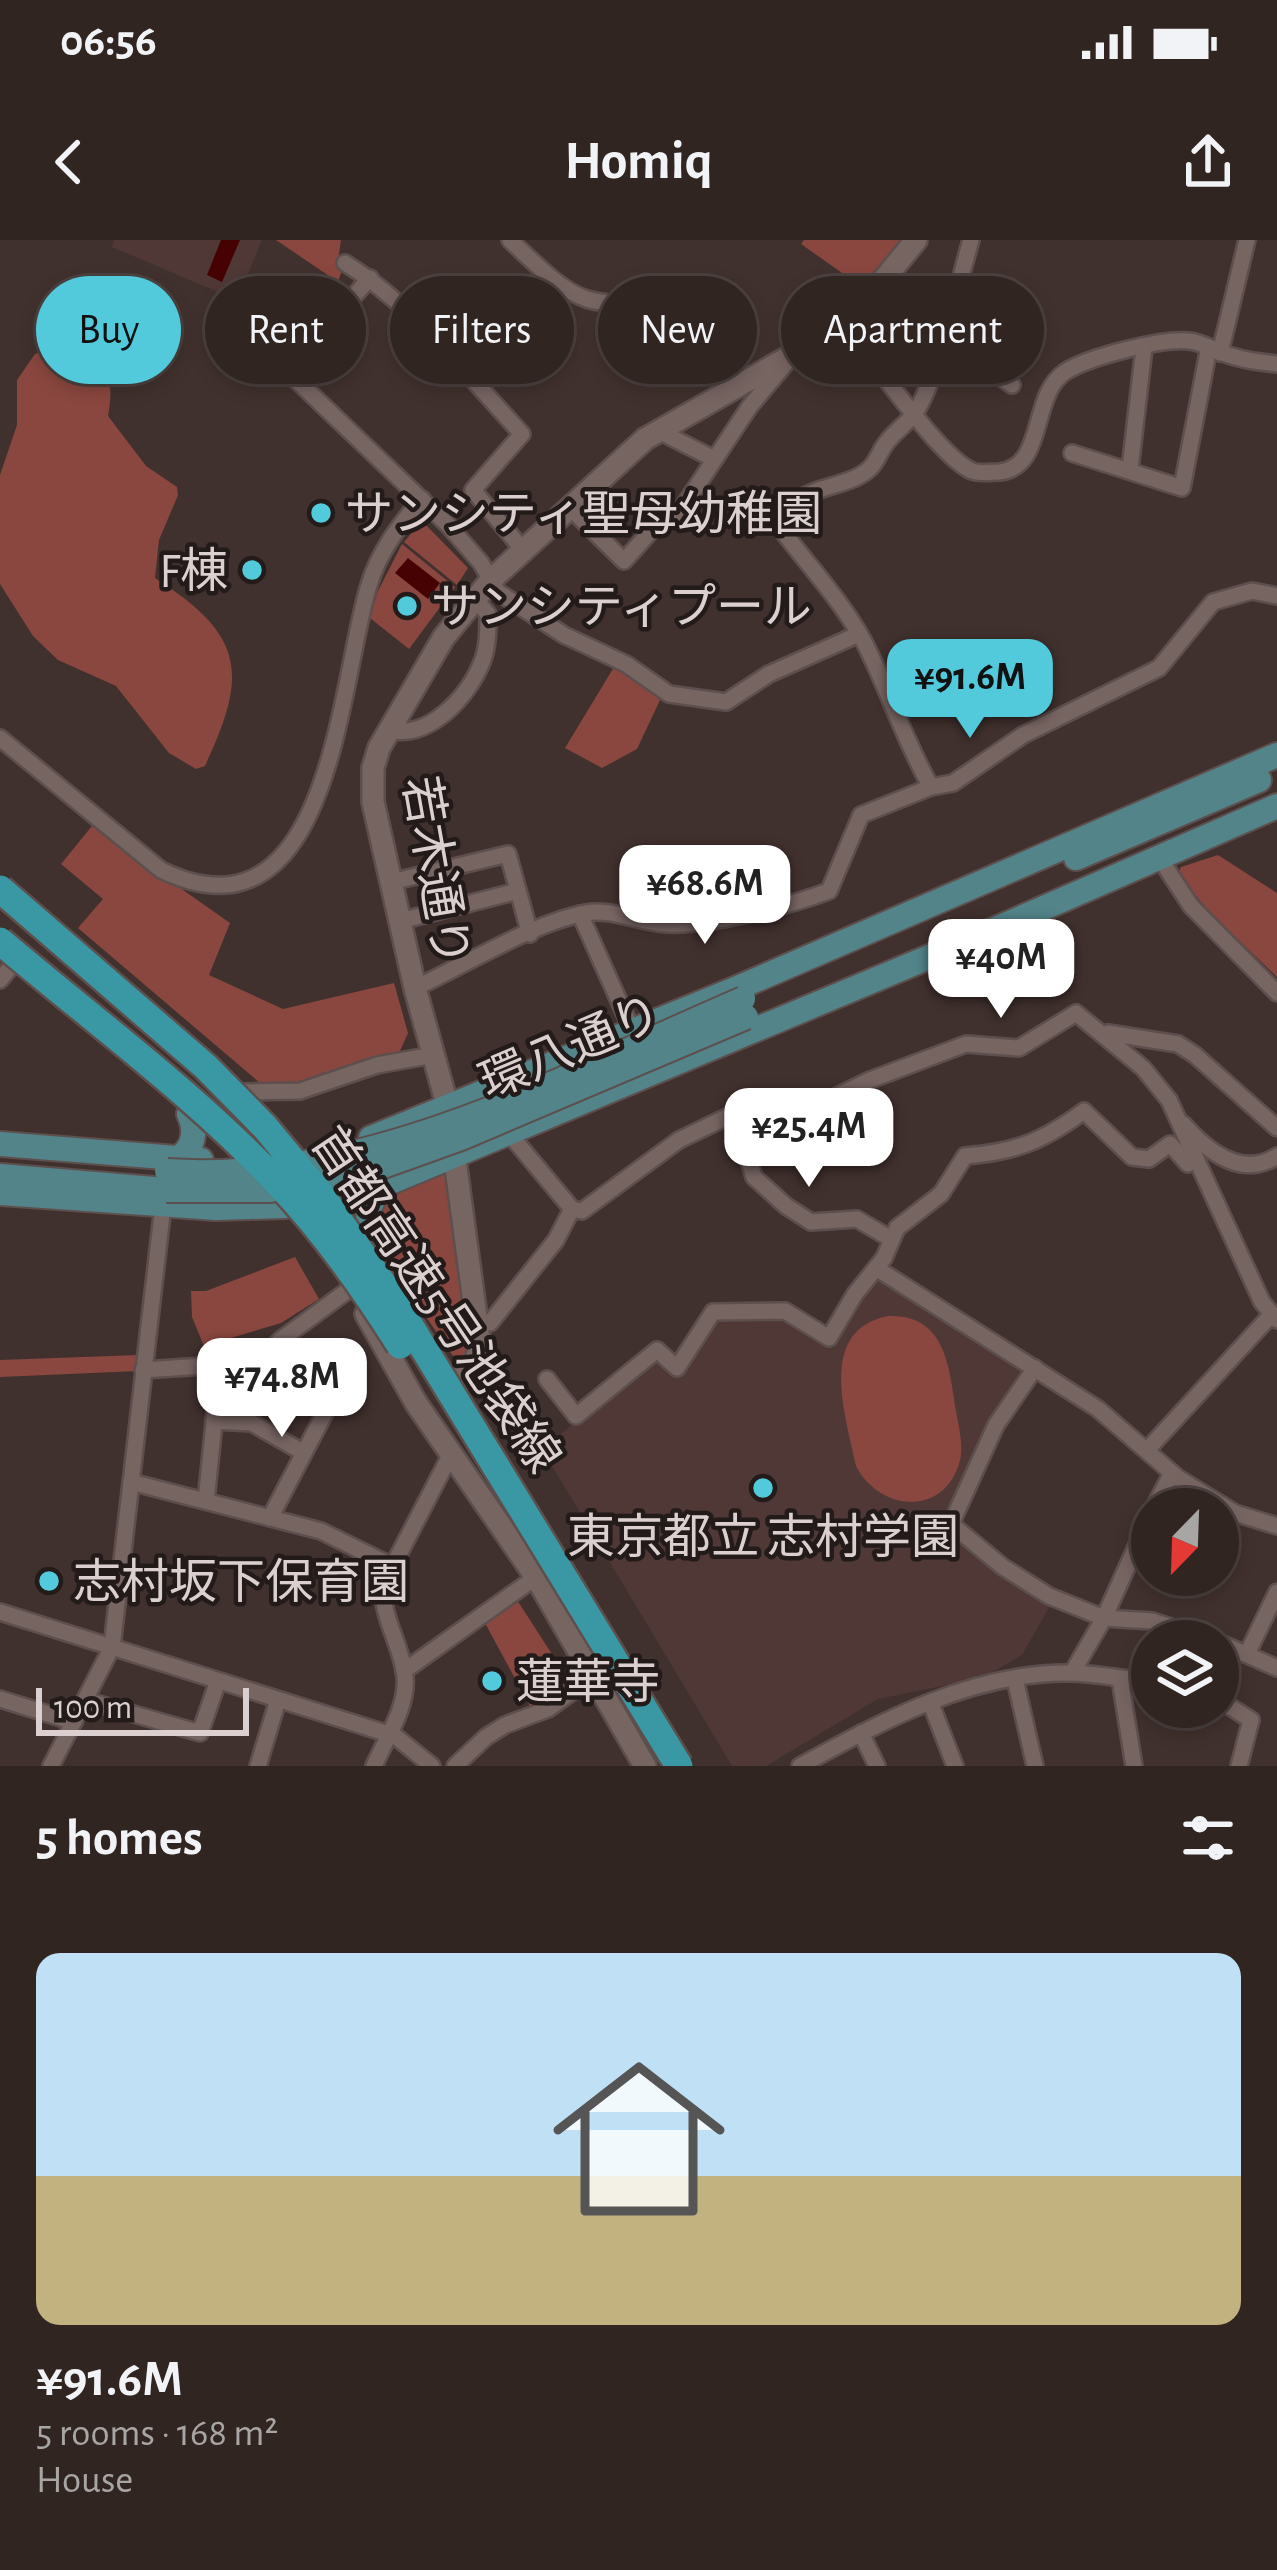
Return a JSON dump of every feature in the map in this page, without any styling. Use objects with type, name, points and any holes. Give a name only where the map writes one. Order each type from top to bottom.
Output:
[{"type":"highway","name":"首都高速5号池袋線","points":[[0,890],[206,1067],[265,1126],[322,1196],[396,1303],[680,1766]]},
{"type":"highway","name":"首都高速5号池袋線","points":[[3,960],[254,1158],[326,1238],[380,1313],[663,1766]]},
{"type":"main road","points":[[0,1144],[241,1160],[302,1156],[353,1144],[632,1030],[810,999],[900,942],[1143,816],[1277,755]]},
{"type":"main road","name":"環八通り","points":[[0,1176],[200,1192],[271,1190],[325,1183],[389,1165],[461,1138],[1277,772]]},
{"type":"main road","name":"環八通り","points":[[900,942],[1277,791]]},
{"type":"main road","points":[[0,1192],[163,1207],[285,1206],[386,1184],[509,1135],[744,1009],[811,963],[900,942],[1159,856],[1277,806]]},
{"type":"main road","name":"環八通り","points":[[0,1158],[201,1173],[283,1170],[323,1162],[402,1140],[744,1009]]},
{"type":"main road","points":[[177,1159],[192,1142],[190,1114]]},
{"type":"main road","points":[[375,1251],[368,1214],[374,1196],[386,1184]]},
{"type":"street","points":[[509,240],[559,287],[598,303]]},
{"type":"street","name":"若木通り","points":[[887,276],[916,240]]},
{"type":"street","points":[[960,276],[971,240]]},
{"type":"street","points":[[1072,453],[1181,488],[1247,240]]},
{"type":"street","points":[[345,262],[370,278],[428,333],[522,434],[473,490],[524,550]]},
{"type":"street","points":[[370,278],[287,371],[422,499],[482,563],[498,592],[564,634],[626,664],[669,694],[726,702],[770,674],[860,634]]},
{"type":"street","points":[[892,384],[932,435],[970,470],[1010,471],[1035,443],[1037,415],[1060,374],[1168,341],[1194,341],[1277,364]]},
{"type":"street","points":[[1130,469],[1144,348]]},
{"type":"street","name":"若木通り","points":[[459,1380],[475,1362],[480,1347],[448,1108],[391,882],[371,785],[373,767],[388,730],[427,663],[491,580],[659,431],[781,361]]},
{"type":"street","points":[[569,507],[624,561],[665,514],[675,519],[750,406],[781,369]]},
{"type":"street","points":[[926,384],[916,413],[885,444],[869,470],[806,495],[788,508],[783,524],[784,532],[860,634],[932,787]]},
{"type":"street","points":[[659,431],[715,459]]},
{"type":"street","points":[[0,738],[161,870],[209,884],[260,873],[286,854],[302,830],[333,751],[370,581],[386,546],[422,499]]},
{"type":"street","points":[[415,988],[580,914],[603,911],[680,925],[749,914],[829,891],[860,814],[953,783],[1023,735],[1160,668],[1213,602],[1252,591],[1277,596]]},
{"type":"street","points":[[388,730],[411,732],[442,717],[483,662],[488,614],[474,598]]},
{"type":"street","points":[[391,882],[508,854],[530,934]]},
{"type":"street","points":[[1159,856],[1191,907],[1277,993]]},
{"type":"street","points":[[0,890],[239,1092],[335,1197],[459,1380],[689,1766]]},
{"type":"street","points":[[400,921],[518,891]]},
{"type":"street","points":[[580,914],[632,1030]]},
{"type":"street","points":[[3,960],[241,1160],[351,1288],[416,1403],[536,1577],[645,1766]]},
{"type":"street","points":[[488,1091],[509,1135],[572,1209],[582,1211],[680,1140],[735,1113],[821,1104],[966,1044],[1019,1048],[1076,1013],[1143,1068],[1169,1100],[1262,1302],[1274,1317],[1148,1449]]},
{"type":"street","points":[[1103,1032],[1178,1044],[1277,1128]]},
{"type":"street","points":[[239,1092],[300,1091],[377,1065],[433,1055]]},
{"type":"street","points":[[547,1379],[576,1416],[657,1350],[676,1368],[713,1312],[785,1311],[829,1337],[897,1228],[941,1194],[965,1156],[1008,1153],[1052,1134],[1084,1111],[1132,1157],[1149,1159],[1170,1144],[1208,1182]]},
{"type":"street","points":[[735,1113],[754,1178],[786,1206],[812,1222],[857,1219],[891,1239]]},
{"type":"street","points":[[1176,1117],[1199,1142],[1232,1164],[1264,1164],[1277,1156]]},
{"type":"street","points":[[51,1766],[112,1647],[163,1207]]},
{"type":"street","points":[[490,1323],[556,1240],[572,1209]]},
{"type":"street","points":[[876,1268],[1035,1368],[1148,1449],[1172,1473],[1235,1513],[1277,1526]]},
{"type":"street","points":[[280,1346],[279,1341],[351,1288]]},
{"type":"street","points":[[143,1370],[220,1365],[280,1346],[321,1322]]},
{"type":"street","points":[[270,1518],[339,1386],[280,1346]]},
{"type":"street","points":[[206,1501],[220,1365]]},
{"type":"street","points":[[1035,1368],[996,1425],[951,1524],[1003,1568],[1034,1587],[1104,1618],[1136,1620]]},
{"type":"street","points":[[214,1421],[253,1423],[304,1453]]},
{"type":"street","points":[[374,1766],[404,1696],[404,1671],[382,1601],[390,1565],[451,1454]]},
{"type":"street","points":[[1164,1488],[1172,1473]]},
{"type":"street","points":[[131,1482],[321,1531],[390,1565]]},
{"type":"street","points":[[1072,1673],[1131,1558]]},
{"type":"street","points":[[404,1671],[536,1577]]},
{"type":"street","points":[[1247,1652],[1277,1592]]},
{"type":"street","points":[[0,1612],[388,1734],[432,1766]]},
{"type":"street","points":[[1239,1649],[1277,1668]]},
{"type":"street","points":[[800,1766],[861,1732],[980,1685],[1072,1673],[1131,1680]]},
{"type":"street","points":[[455,1766],[486,1737],[548,1709],[594,1676]]},
{"type":"street","points":[[1015,1678],[1035,1766]]},
{"type":"street","points":[[1120,1679],[1134,1766]]},
{"type":"street","points":[[86,1700],[200,1733],[218,1681]]},
{"type":"street","points":[[0,1699],[74,1722]]},
{"type":"street","points":[[258,1766],[278,1700]]},
{"type":"street","points":[[931,1704],[956,1766]]},
{"type":"street","points":[[1239,1712],[1251,1720],[1240,1766]]},
{"type":"street","points":[[861,1732],[877,1766]]},
{"type":"shaded area","points":[[114,240],[262,240],[247,276],[205,276],[205,286],[112,247]]},
{"type":"shaded area","points":[[221,240],[240,240],[225,276],[207,275]]},
{"type":"shaded area","points":[[276,240],[341,240],[338,261],[343,267],[340,276],[329,276]]},
{"type":"shaded area","points":[[804,240],[905,240],[872,276],[846,276],[801,244]]},
{"type":"shaded area","points":[[35,354],[36,384],[109,384],[108,416],[146,466],[177,487],[159,540],[155,578],[207,618],[230,658],[228,705],[205,766],[196,769],[169,753],[116,686],[58,660],[33,636],[0,584],[0,475],[17,425],[17,380]]},
{"type":"shaded area","points":[[422,521],[468,568],[457,585],[404,542]]},
{"type":"shaded area","name":"サンシティプール","points":[[402,544],[455,587],[409,649],[370,618]]},
{"type":"shaded area","points":[[408,558],[440,583],[428,599],[395,573]]},
{"type":"shaded area","points":[[614,667],[661,698],[637,749],[602,768],[565,748]]},
{"type":"shaded area","points":[[92,826],[230,923],[209,975],[283,1009],[394,983],[408,1033],[400,1051],[300,1082],[260,1083],[78,928],[103,899],[61,864]]},
{"type":"shaded area","points":[[1218,855],[1277,893],[1277,977],[1211,914],[1178,874],[1181,867]]},
{"type":"shaded area","points":[[439,1171],[448,1172],[476,1343],[458,1363],[378,1248],[381,1193]]},
{"type":"shaded area","points":[[295,1257],[319,1299],[281,1323],[204,1346],[192,1317],[191,1291],[206,1291]]},
{"type":"shaded area","name":"東京都立 志村学園","points":[[879,1281],[1020,1370],[943,1527],[1002,1574],[1051,1604],[1022,1655],[982,1678],[878,1699],[766,1766],[732,1766],[542,1449],[651,1361],[661,1362],[680,1377],[719,1318],[785,1319],[828,1344],[835,1343],[872,1282]]},
{"type":"shaded area","points":[[888,1316],[922,1324],[933,1334],[951,1377],[960,1460],[949,1483],[923,1500],[893,1499],[866,1480],[856,1466],[847,1423],[841,1378],[844,1356],[851,1338],[866,1324]]},
{"type":"shaded area","points":[[139,1355],[138,1371],[0,1377],[0,1360]]},
{"type":"shaded area","points":[[517,1600],[572,1685],[532,1710],[485,1623]]},
{"type":"place","name":"サンシティ聖母幼稚園","points":[[321,513]]},
{"type":"place","name":"F棟","points":[[252,570]]},
{"type":"place","name":"サンシティプール","points":[[407,606]]},
{"type":"place","name":"東京都立 志村学園","points":[[763,1488]]},
{"type":"place","name":"志村坂下保育園","points":[[49,1581]]},
{"type":"place","name":"蓮華寺","points":[[492,1681]]}]
